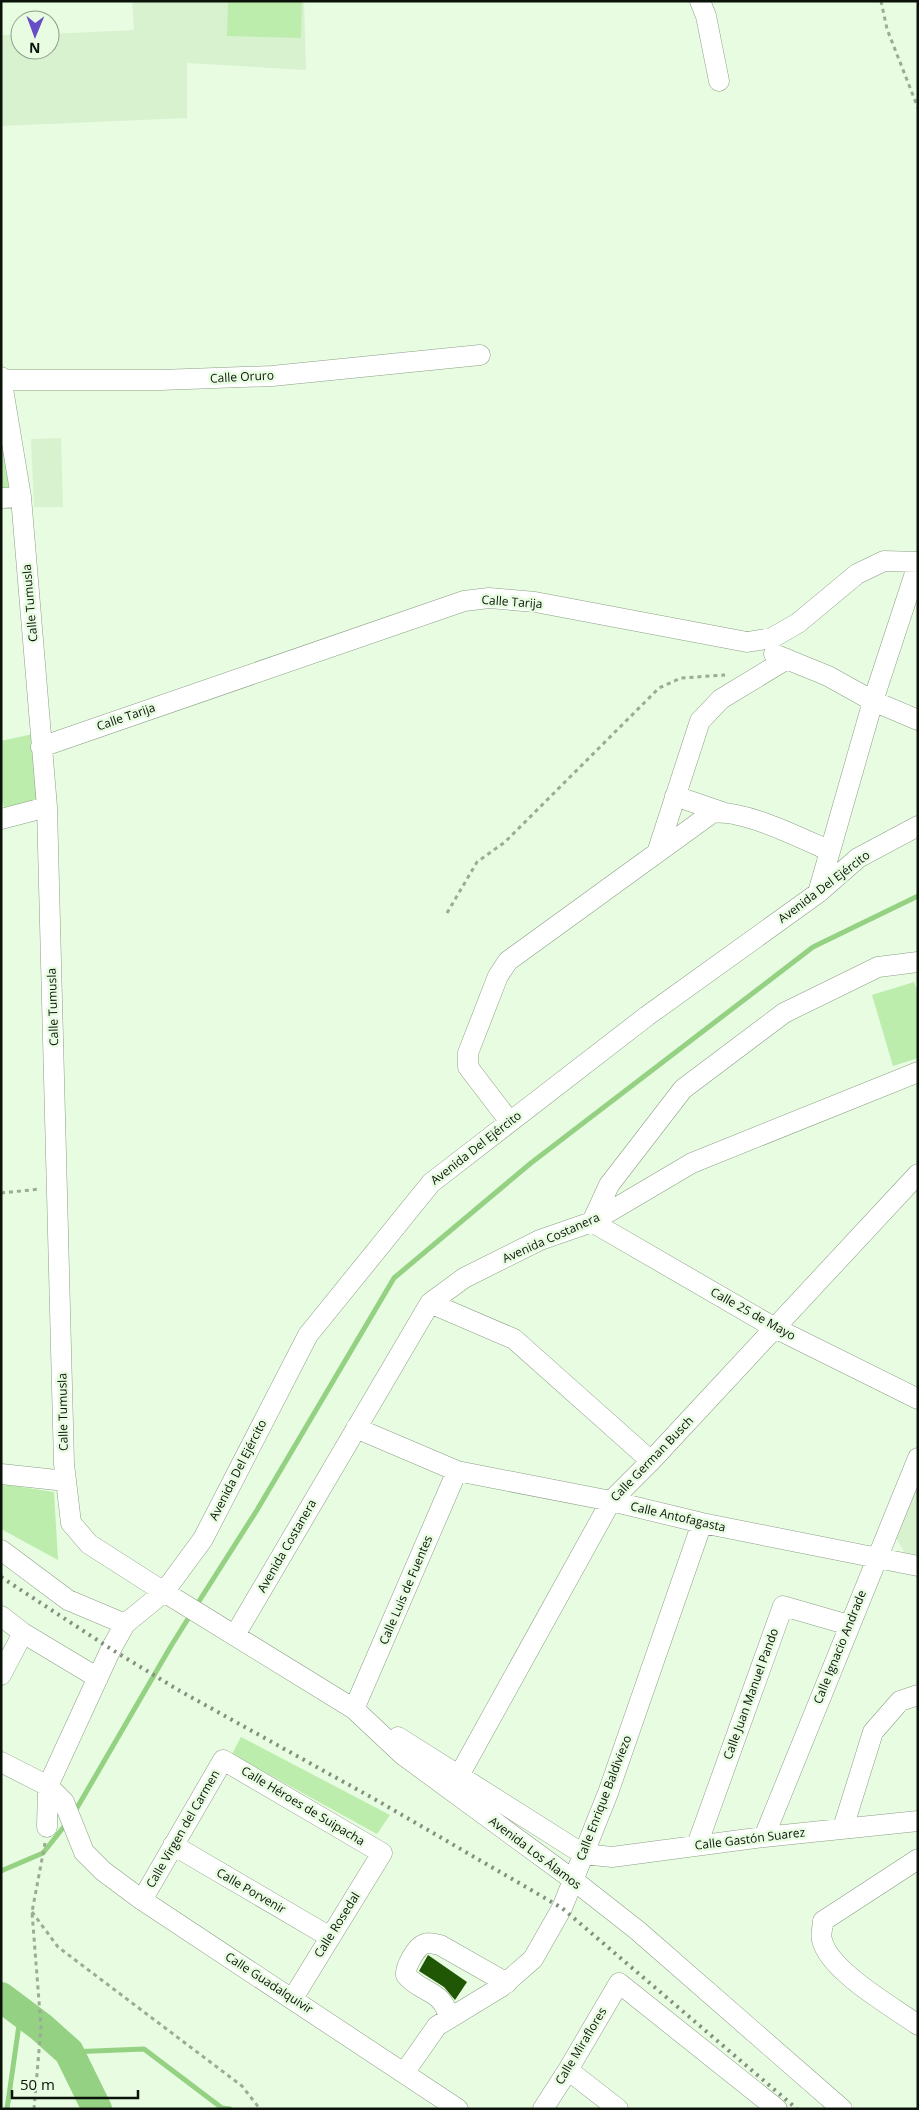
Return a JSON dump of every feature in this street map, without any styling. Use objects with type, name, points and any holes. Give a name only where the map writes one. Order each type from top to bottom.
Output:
[{"type":"street","points":[[700,1],[706,16],[719,81]]},
{"type":"street","name":"Calle Oruro","points":[[2,378],[160,380],[272,376],[480,354]]},
{"type":"street","name":"Calle Tumusla","points":[[2,378],[21,497],[47,807],[64,1464],[71,1523],[89,1544],[211,1621]]},
{"type":"street","points":[[1,498],[21,497]]},
{"type":"street","name":"Calle Tarija","points":[[41,747],[464,601],[489,598],[535,602],[747,642],[772,638],[798,623],[857,574],[884,561],[918,563]]},
{"type":"street","points":[[818,894],[873,701],[918,563]]},
{"type":"street","points":[[747,642],[828,676],[873,701],[918,720]]},
{"type":"street","points":[[657,853],[700,721],[721,699],[787,659]]},
{"type":"street","points":[[675,796],[779,828],[830,850]]},
{"type":"street","points":[[2,817],[47,807]]},
{"type":"street","points":[[510,1122],[468,1067],[468,1052],[498,976],[508,960],[712,814],[722,812]]},
{"type":"street","name":"Avenida Del Ejército","points":[[48,1786],[110,1649],[125,1624],[173,1597],[308,1335],[431,1183],[647,1016],[818,894],[858,858],[918,826]]},
{"type":"street","points":[[592,1222],[609,1185],[683,1089],[784,1013],[878,967],[918,962]]},
{"type":"street","name":"Avenida Costanera","points":[[235,1636],[430,1303],[464,1278],[532,1244],[592,1222],[692,1163],[918,1072]]},
{"type":"street","name":"Calle German Busch","points":[[456,1783],[611,1501],[651,1461],[918,1174]]},
{"type":"street","name":"Calle 25 de Mayo","points":[[592,1222],[774,1328],[918,1399]]},
{"type":"street","points":[[430,1303],[514,1338],[651,1461]]},
{"type":"street","name":"Calle Antofagasta","points":[[356,1428],[457,1470],[611,1501],[702,1523],[918,1566]]},
{"type":"street","name":"Calle Ignacio Andrade","points":[[764,1837],[918,1458]]},
{"type":"street","name":"Calle Luis de Fuentes","points":[[354,1710],[457,1470]]},
{"type":"street","points":[[1,1474],[66,1480]]},
{"type":"street","name":"Calle Enrique Baldiviezo","points":[[404,2073],[437,2026],[507,1983],[533,1959],[562,1908],[608,1793],[702,1523]]},
{"type":"street","points":[[1,1550],[68,1600],[125,1624]]},
{"type":"street","name":"Calle Juan Manuel Pando","points":[[697,1845],[782,1606],[849,1625]]},
{"type":"street","points":[[1,1616],[23,1634],[98,1678]]},
{"type":"street","name":"Avenida Los Álamos","points":[[211,1621],[354,1710],[403,1755],[456,1783],[637,1930],[842,2109]]},
{"type":"street","points":[[1,1675],[23,1634]]},
{"type":"street","points":[[843,1828],[873,1732],[900,1700],[918,1695]]},
{"type":"street","name":"Calle Virgen del Carmen","points":[[142,1900],[223,1760]]},
{"type":"street","name":"Calle Héroes de Suipacha","points":[[223,1760],[382,1853]]},
{"type":"street","points":[[1,1762],[48,1786],[47,1827]]},
{"type":"street","points":[[456,1783],[584,1854]]},
{"type":"street","name":"Calle Guadalquivir","points":[[48,1786],[64,1802],[84,1852],[103,1871],[142,1900],[293,1998],[458,2109]]},
{"type":"street","name":"Calle Gastón Suarez","points":[[584,1854],[612,1857],[764,1837],[918,1821]]},
{"type":"street","name":"Calle Porvenir","points":[[173,1845],[330,1937]]},
{"type":"street","name":"Calle Rosedal","points":[[293,1998],[382,1853]]},
{"type":"street","points":[[918,1859],[823,1921],[821,1939],[827,1953],[863,1989],[918,2025]]},
{"type":"street","points":[[449,2019],[448,2011],[442,1999],[406,1975],[407,1965],[420,1946],[429,1943],[440,1945],[507,1983]]},
{"type":"street","name":"Calle Miraflores","points":[[543,2109],[619,1983],[777,2109]]},
{"type":"street","points":[[568,2070],[618,2109]]},
{"type":"path","points":[[881,1],[887,29],[918,108]]},
{"type":"path","points":[[446,913],[476,862],[505,842],[659,688],[681,678],[728,675]]},
{"type":"path","points":[[1,1193],[58,1187]]},
{"type":"path","points":[[34,2109],[41,2027],[32,1912],[47,1827]]},
{"type":"path","points":[[32,1912],[58,1947],[242,2086],[260,2109]]},
{"type":"shaded area","points":[[132,1],[304,1],[306,70],[187,63],[187,118],[1,126],[1,35],[10,35],[10,60],[60,60],[60,34],[134,30]]},
{"type":"shaded area","points":[[61,438],[63,507],[34,507],[31,439]]},
{"type":"shaded area","points":[[918,1478],[918,1557],[906,1555],[895,1536]]},
{"type":"green space","points":[[228,1],[302,1],[301,38],[227,36]]},
{"type":"green space","points":[[1,399],[16,492],[1,493]]},
{"type":"green space","points":[[33,734],[42,803],[6,813],[1,797],[1,741]]},
{"type":"green space","points":[[914,982],[918,993],[918,1058],[893,1066],[872,995]]},
{"type":"green space","points":[[1,1484],[54,1492],[58,1560],[1,1529]]},
{"type":"green space","points":[[241,1737],[390,1815],[377,1834],[232,1754]]},
{"type":"building","points":[[428,1955],[467,1982],[455,2000],[444,1987],[419,1971]]},
{"type":"waterway","points":[[196,1606],[257,1510],[394,1278],[531,1163],[813,947],[918,896]]},
{"type":"waterway","points":[[74,1813],[191,1614]]},
{"type":"waterway","points":[[1,1871],[43,1853],[66,1824]]},
{"type":"waterway","points":[[1,1997],[41,2027],[69,2052],[97,2109]]},
{"type":"waterway","points":[[7,2109],[21,2011]]},
{"type":"waterway","points":[[69,2052],[144,2049],[222,2108],[230,2109]]},
{"type":"railway","points":[[1,1577],[111,1649],[180,1691],[378,1801],[562,1908],[797,2109]]}]
